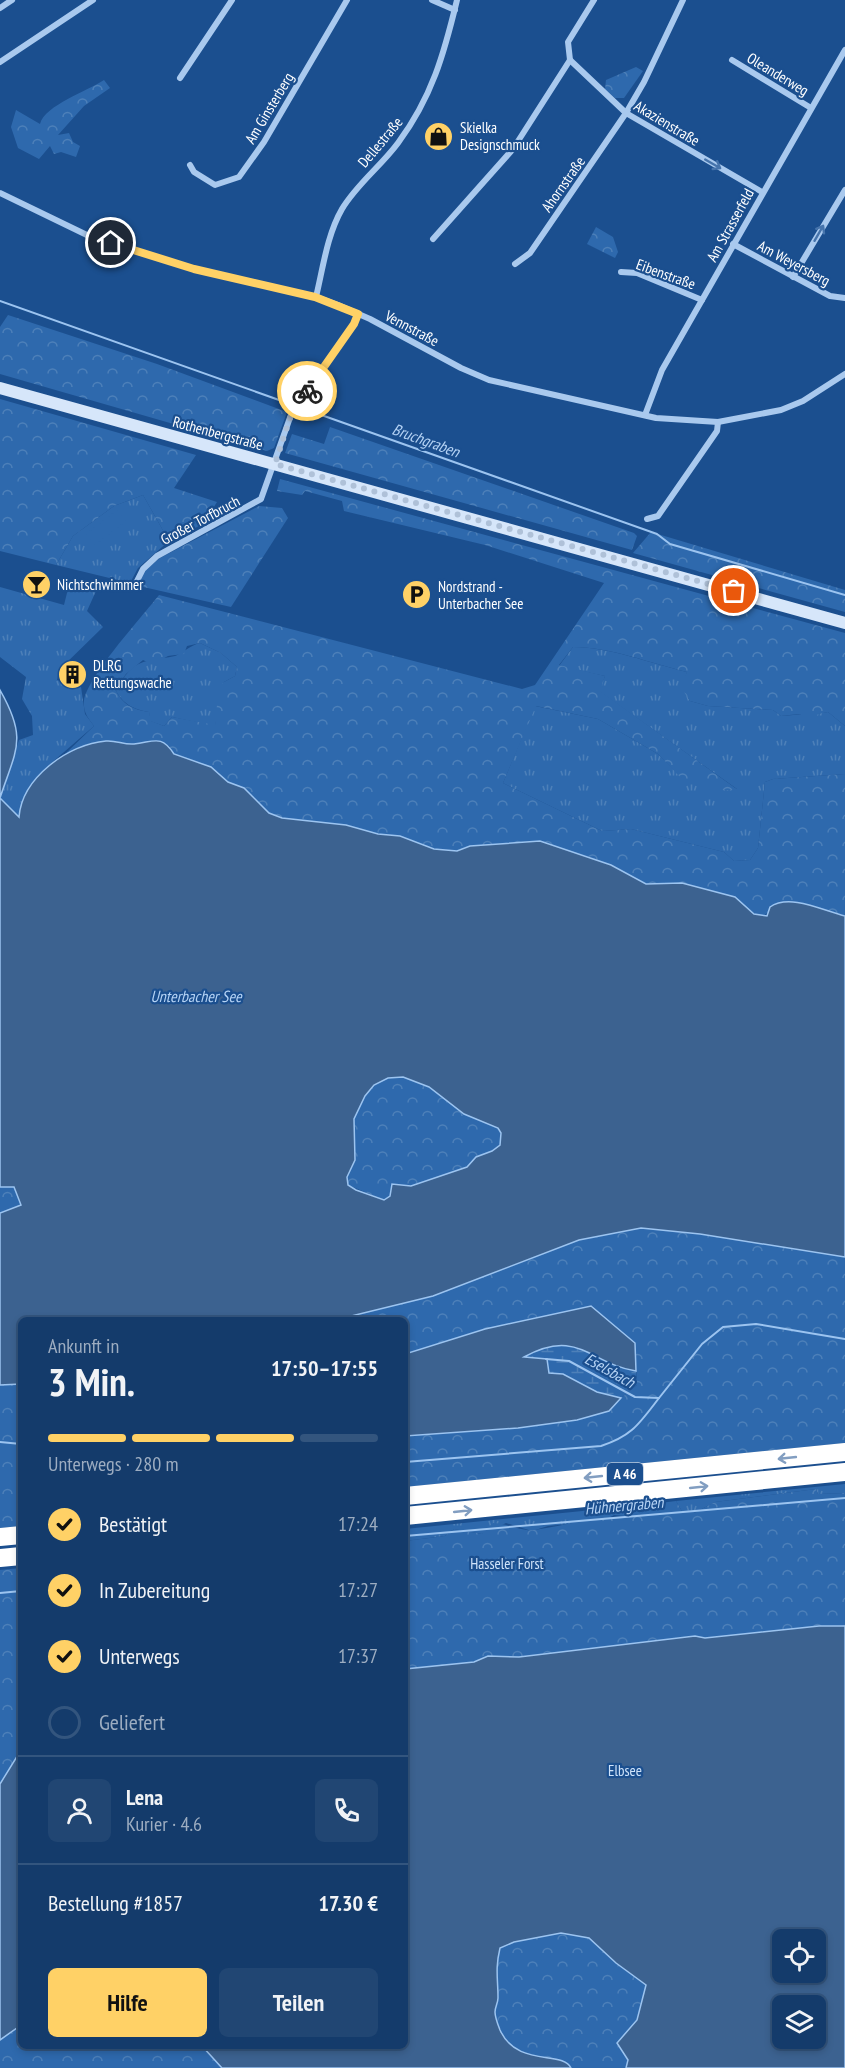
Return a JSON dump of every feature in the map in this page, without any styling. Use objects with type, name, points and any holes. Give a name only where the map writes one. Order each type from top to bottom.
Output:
[{"type":"highway","name":"A 46","points":[[408,1496],[845,1452]]},
{"type":"highway","name":"A 46","points":[[408,1516],[845,1472]]},
{"type":"highway","points":[[0,1538],[18,1535]]},
{"type":"highway","points":[[0,1558],[18,1556]]},
{"type":"main road","name":"Rothenbergstraße","points":[[0,388],[845,622]]},
{"type":"street","points":[[0,8],[12,0]]},
{"type":"street","points":[[0,62],[93,0]]},
{"type":"street","points":[[180,78],[232,0]]},
{"type":"street","name":"Am Ginsterberg","points":[[190,165],[194,172],[215,185],[239,177],[264,142],[347,0]]},
{"type":"street","points":[[432,0],[454,10]]},
{"type":"street","name":"Dellestraße","points":[[315,297],[338,218],[352,194],[399,143],[430,92],[444,55],[457,0]]},
{"type":"street","points":[[433,239],[513,149],[570,60],[567,42],[594,0]]},
{"type":"street","name":"Ahornstraße","points":[[515,264],[530,253],[626,113],[683,0]]},
{"type":"street","name":"Am Strasserfeld","points":[[645,415],[654,386],[762,192],[845,50]]},
{"type":"street","name":"Akazienstraße","points":[[570,60],[626,113],[762,192]]},
{"type":"street","name":"Oleanderweg","points":[[732,60],[811,108]]},
{"type":"street","points":[[793,277],[845,190]]},
{"type":"street","name":"Vennstraße","points":[[0,193],[31,210],[101,240],[194,269],[315,297],[358,314],[461,368],[489,380],[645,415],[676,420],[718,422],[781,410],[803,401],[845,374]]},
{"type":"street","name":"Am Weyersberg","points":[[733,244],[830,296],[845,298]]},
{"type":"street","name":"Eibenstraße","points":[[621,272],[638,273],[702,300]]},
{"type":"street","name":"Großer Torfbruch","points":[[134,587],[143,569],[158,556],[261,499],[292,412],[354,324],[358,314]]},
{"type":"street","points":[[647,519],[658,516],[717,431],[718,422]]},
{"type":"green space","points":[[636,67],[643,71],[624,98],[615,98],[605,89],[606,80]]},
{"type":"green space","points":[[104,80],[110,88],[84,106],[58,135],[69,133],[73,142],[80,146],[76,157],[61,152],[54,154],[50,146],[39,159],[18,148],[11,127],[16,110],[40,124],[44,117],[58,105]]},
{"type":"green space","points":[[596,227],[613,237],[618,252],[615,258],[587,244]]},
{"type":"green space","points":[[8,315],[157,364],[287,412],[274,448],[267,451],[0,374],[0,327]]},
{"type":"green space","points":[[0,399],[196,455],[174,488],[217,502],[203,524],[169,541],[143,495],[114,506],[73,536],[56,565],[0,551]]},
{"type":"green space","points":[[330,427],[634,533],[637,536],[632,550],[285,453],[292,434],[324,444]]},
{"type":"green space","points":[[280,479],[845,633],[845,726],[828,712],[818,714],[812,723],[802,715],[781,716],[773,710],[708,706],[690,701],[680,686],[687,672],[602,650],[573,647],[559,665],[605,676],[600,691],[738,790],[711,790],[680,777],[658,754],[598,719],[536,706],[503,783],[602,831],[631,829],[724,852],[734,861],[750,860],[758,848],[765,782],[773,779],[845,774],[845,916],[782,902],[762,917],[750,912],[735,897],[682,883],[646,884],[590,857],[534,841],[470,846],[457,851],[434,849],[400,836],[378,834],[346,825],[282,818],[269,813],[244,788],[228,782],[218,772],[174,754],[169,746],[152,741],[134,744],[113,741],[90,743],[64,755],[94,726],[84,708],[87,690],[116,647],[159,595],[522,689],[535,685],[604,583],[485,545],[344,511],[342,501],[305,491],[302,495],[277,491]],"holes":[[[200,643],[221,653],[237,667],[235,676],[224,682],[213,695],[217,705],[215,725],[172,717],[164,726],[151,721],[149,712],[133,708],[125,703],[115,689],[126,674],[143,660],[154,663],[168,656],[184,654],[187,646]]]},
{"type":"green space","points":[[143,495],[169,541],[138,568],[130,583],[56,565],[73,536],[114,506]]},
{"type":"green space","points":[[259,506],[282,508],[288,518],[231,607],[139,586],[144,571],[160,558]]},
{"type":"green space","points":[[117,510],[126,521],[95,545],[86,534]]},
{"type":"green space","points":[[651,532],[845,590],[845,612],[633,553]]},
{"type":"green space","points":[[70,581],[94,587],[96,591],[87,611],[103,627],[59,670],[57,680],[81,687],[85,714],[94,726],[49,765],[19,817],[0,798],[19,740],[33,735],[32,716],[22,699],[26,677],[0,657],[0,587],[64,605]]},
{"type":"green space","points":[[200,643],[221,653],[237,667],[235,676],[224,682],[215,726],[172,717],[164,726],[150,721],[149,712],[129,705],[115,689],[129,671],[140,663],[175,656]]},
{"type":"green space","points":[[573,647],[615,653],[687,672],[685,687],[690,701],[708,706],[773,710],[781,716],[828,712],[845,726],[845,774],[773,779],[765,782],[758,848],[750,860],[734,861],[724,852],[631,829],[602,831],[503,783],[535,706],[598,719],[658,754],[681,777],[737,789],[599,691],[605,676],[559,666]]},
{"type":"green space","points":[[403,1077],[429,1087],[464,1114],[498,1128],[501,1132],[500,1144],[492,1151],[476,1157],[467,1167],[429,1182],[411,1186],[400,1185],[391,1190],[390,1196],[384,1200],[348,1185],[347,1177],[355,1160],[354,1119],[365,1096],[374,1085],[388,1078]]},
{"type":"green space","points":[[0,1187],[14,1187],[21,1205],[0,1213]]},
{"type":"green space","points":[[641,1228],[700,1234],[845,1257],[845,1443],[408,1487],[408,1436],[518,1428],[621,1398],[637,1385],[635,1343],[408,1354],[408,1317],[347,1317],[433,1296],[579,1240]]},
{"type":"green space","points":[[575,1345],[636,1371],[637,1385],[621,1398],[597,1392],[563,1374],[549,1373],[522,1357],[543,1347]]},
{"type":"green space","points":[[18,1384],[18,1526],[0,1528],[0,1385]]},
{"type":"green space","points":[[845,1484],[845,1493],[818,1494],[816,1489],[715,1502],[694,1513],[683,1513],[676,1501]]},
{"type":"green space","name":"Elbsee","points":[[816,1489],[818,1494],[845,1493],[845,2068],[0,2068],[0,1570],[18,1568],[18,2049],[408,2049],[408,1541],[445,1536],[454,1529],[482,1534],[493,1523],[530,1530],[599,1518],[637,1517],[652,1504],[676,1501],[683,1513],[694,1513],[715,1502]]},
{"type":"green space","points":[[652,1504],[637,1517],[614,1515],[605,1520],[548,1526],[532,1531],[506,1523],[482,1534],[454,1529],[445,1536],[408,1541],[408,1529]]},
{"type":"water","points":[[0,690],[9,707],[17,733],[14,755],[0,798]]},
{"type":"water","name":"Unterbacher See","points":[[110,741],[130,744],[161,742],[174,754],[211,767],[228,782],[244,788],[269,813],[282,818],[346,825],[378,834],[400,836],[434,849],[457,851],[470,846],[540,841],[611,865],[646,884],[682,883],[735,897],[754,914],[767,916],[770,907],[778,903],[797,902],[845,916],[845,1257],[700,1234],[641,1228],[579,1240],[433,1296],[347,1317],[18,1317],[18,1384],[0,1385],[0,1213],[21,1205],[14,1187],[0,1187],[0,798],[19,817],[22,803],[38,777],[63,756],[91,744]],"holes":[[[403,1077],[429,1087],[464,1114],[498,1128],[501,1133],[500,1145],[476,1157],[467,1167],[411,1186],[392,1184],[390,1196],[384,1200],[348,1185],[347,1177],[355,1160],[354,1119],[365,1096],[374,1085],[388,1078]]]},
{"type":"water","points":[[591,1306],[635,1343],[636,1371],[607,1362],[571,1346],[542,1349],[524,1357],[547,1359],[549,1373],[563,1374],[597,1392],[621,1398],[609,1411],[577,1420],[518,1428],[408,1436],[408,1353],[485,1329]]},
{"type":"water","name":"Elbsee","points":[[819,1626],[845,1626],[845,2068],[626,2068],[628,2060],[617,2043],[637,2020],[646,1985],[616,1963],[589,1938],[561,1933],[514,1942],[500,1948],[497,1968],[498,2000],[495,2014],[500,2030],[508,2042],[517,2049],[528,2054],[559,2060],[571,2068],[222,2068],[205,2049],[408,2049],[408,1669],[474,1662],[488,1656],[519,1657],[695,1636],[705,1638]]},
{"type":"water","points":[[18,1755],[18,2027],[0,2040],[0,1784]]},
{"type":"waterway","name":"Bruchgraben","points":[[0,301],[657,534],[670,544],[845,595]]},
{"type":"waterway","name":"Eselsbach","points":[[546,1359],[569,1361],[635,1397],[659,1398],[702,1344],[723,1327],[756,1324],[845,1339]]},
{"type":"waterway","points":[[408,1462],[601,1446],[628,1433],[659,1398]]},
{"type":"waterway","name":"Eselsbach","points":[[0,1442],[18,1444]]},
{"type":"waterway","name":"Hühnergraben","points":[[408,1536],[845,1498]]},
{"type":"waterway","name":"Hühnergraben","points":[[0,1593],[18,1591]]},
{"type":"way so far","points":[[307,391],[292,412],[275,464],[734,591]]},
{"type":"place","name":"Skielka Designschmuck","points":[[439,136]]},
{"type":"place","name":"Nichtschwimmer","points":[[36,584]]},
{"type":"place","name":"Nordstrand - Unterbacher See","points":[[417,595]]},
{"type":"place","name":"DLRG Rettungswache","points":[[72,674]]},
{"type":"route","points":[[111,243],[194,269],[315,297],[358,314],[354,324],[307,391]]},
{"type":"park label","name":"Hasseler Forst","points":[[507,1563]]}]
